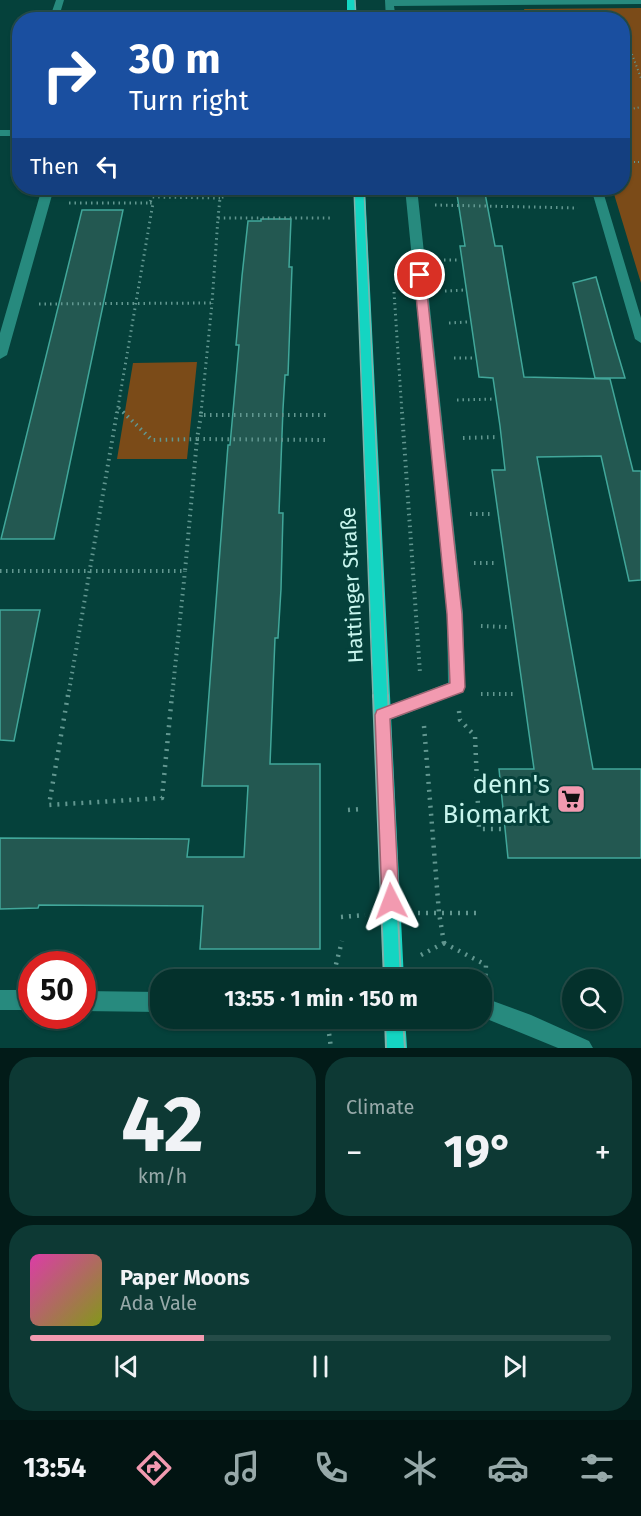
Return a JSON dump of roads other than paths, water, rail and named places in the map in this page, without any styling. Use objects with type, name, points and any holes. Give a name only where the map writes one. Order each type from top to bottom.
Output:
[{"type":"main road","name":"Hattinger Straße","points":[[359,195],[394,969]]},
{"type":"main road","points":[[395,1029],[396,1048]]},
{"type":"street","points":[[389,1],[641,1]]},
{"type":"street","points":[[0,355],[46,195]]},
{"type":"street","points":[[382,715],[458,690],[455,614],[412,195]]},
{"type":"street","points":[[598,195],[641,339]]},
{"type":"street","points":[[0,1000],[18,1000]]},
{"type":"street","points":[[96,1001],[150,1002]]},
{"type":"street","points":[[492,1011],[582,1048]]},
{"type":"tram line","points":[[355,0],[356,12]]},
{"type":"tram line","points":[[354,195],[373,697]]},
{"type":"tram line","points":[[364,195],[388,697]]},
{"type":"tram line","points":[[373,695],[384,969]]},
{"type":"tram line","points":[[388,695],[400,969]]},
{"type":"tram line","points":[[385,1029],[386,1048]]},
{"type":"tram line","points":[[404,1029],[405,1048]]},
{"type":"place","name":"denn's Biomarkt","points":[[571,799]]}]
